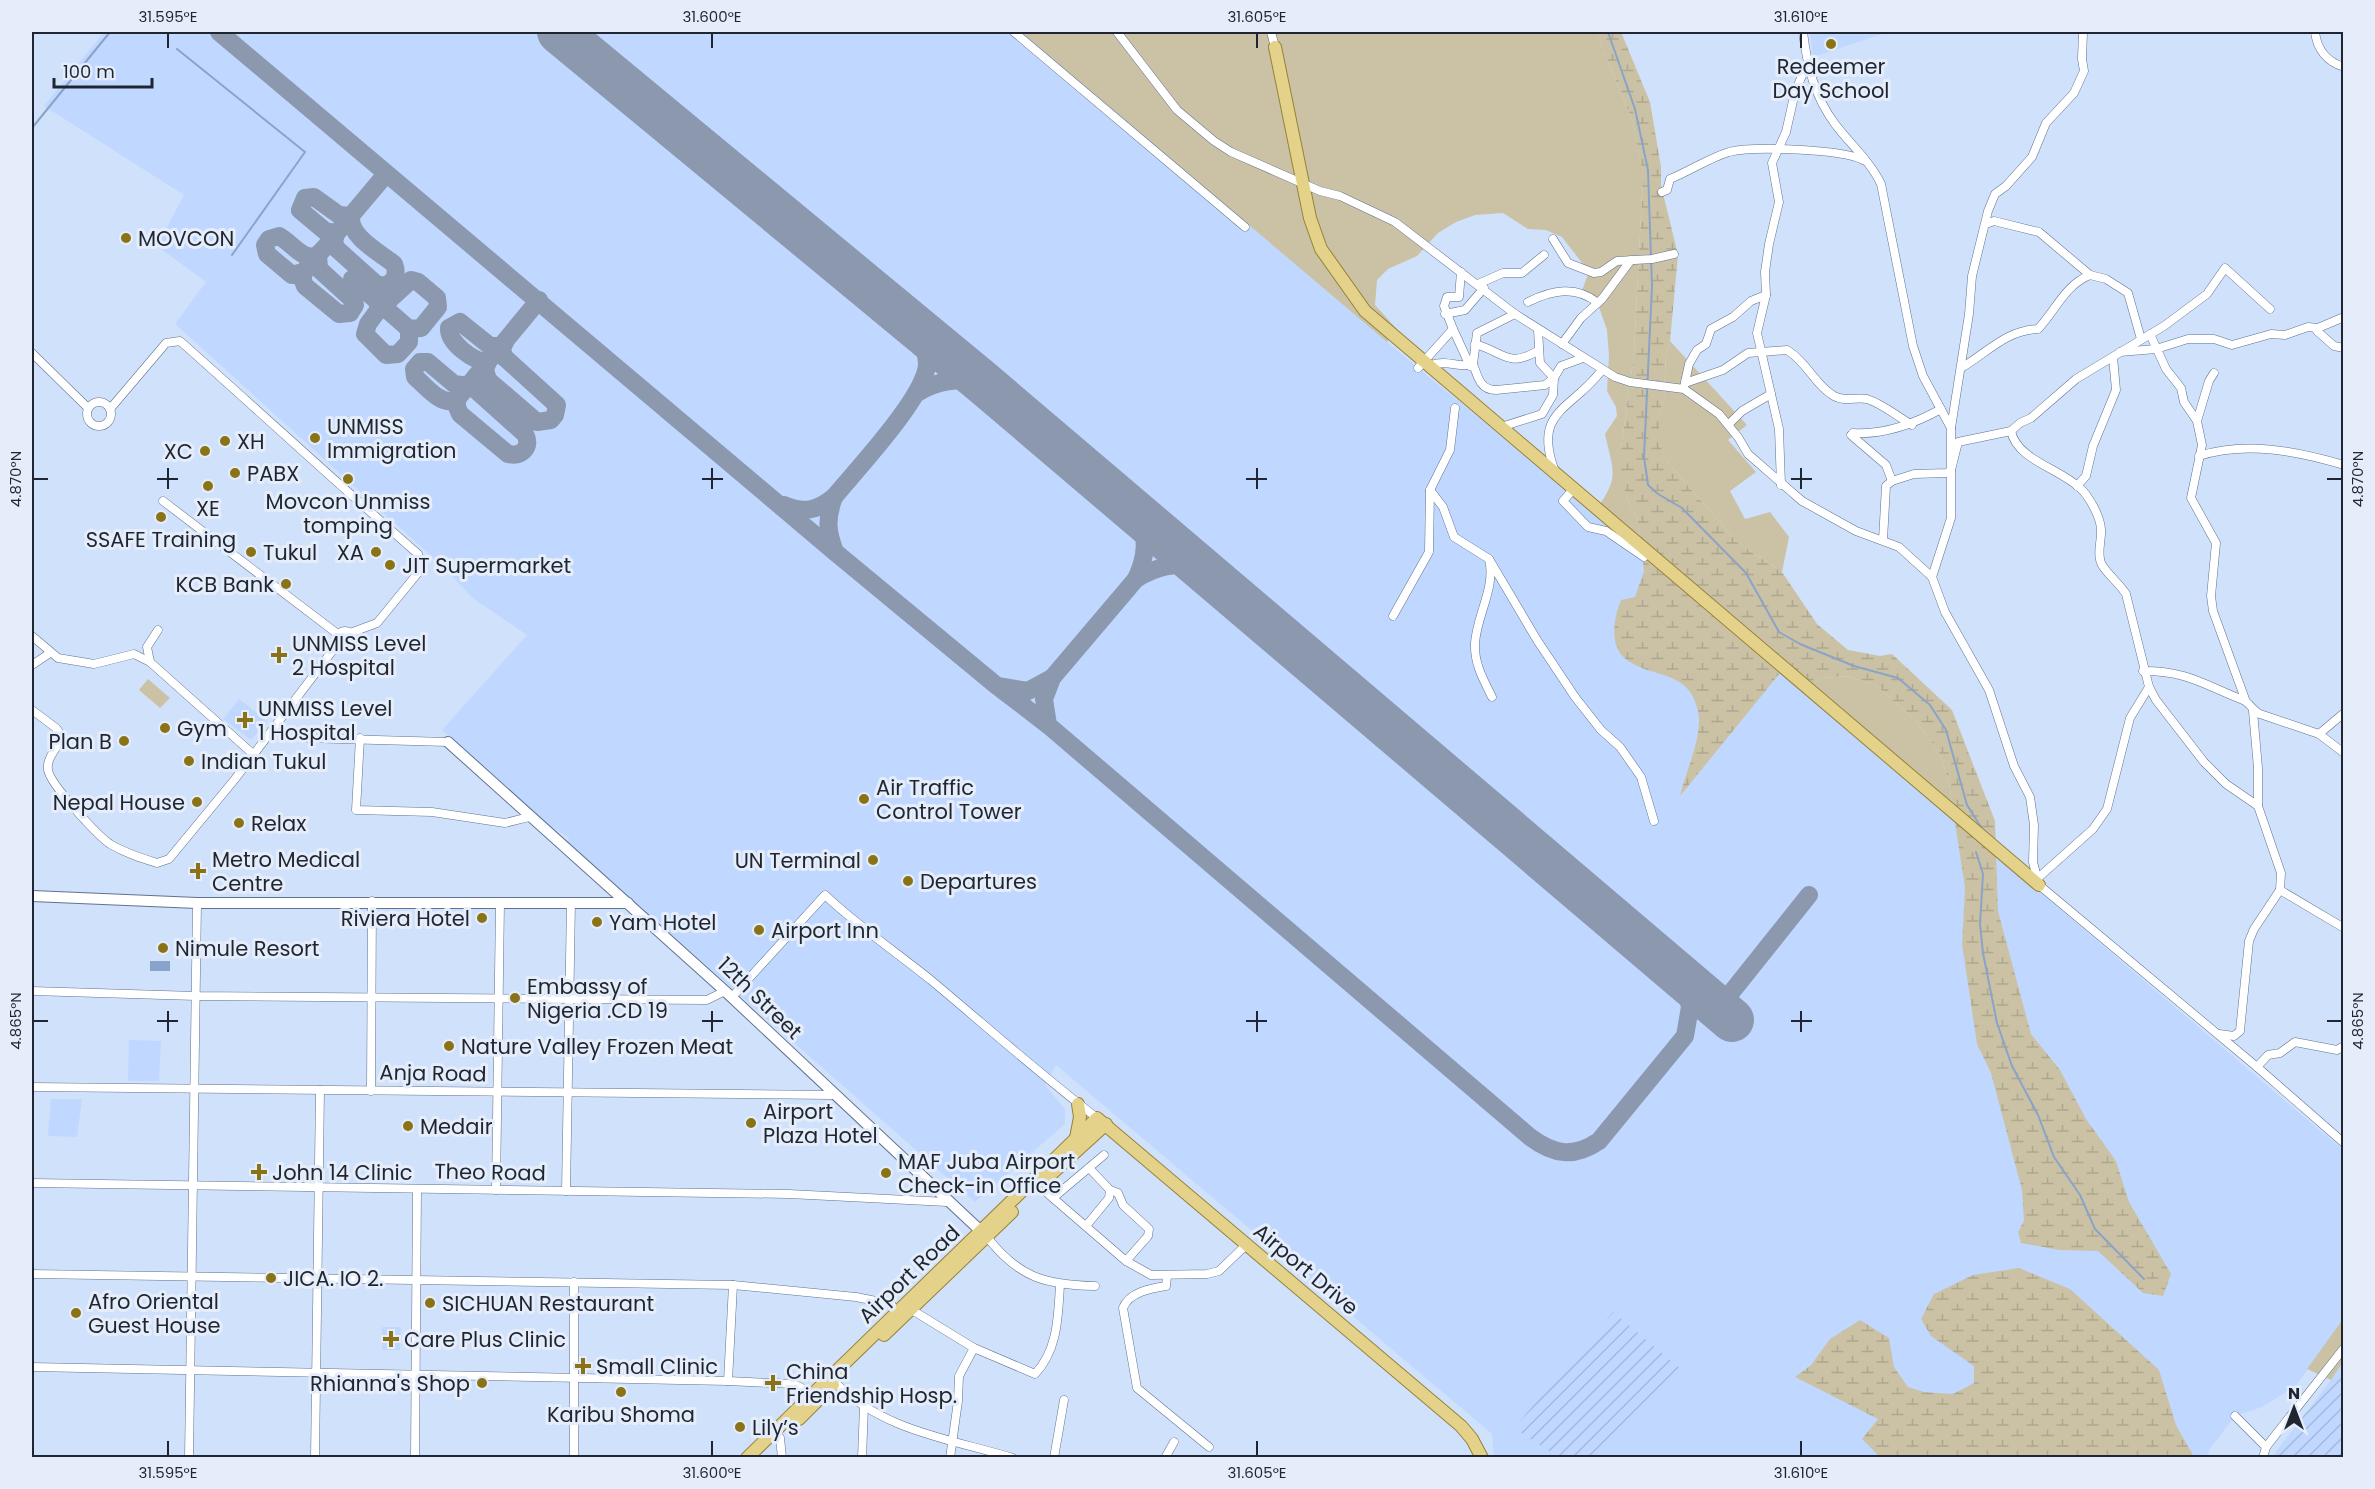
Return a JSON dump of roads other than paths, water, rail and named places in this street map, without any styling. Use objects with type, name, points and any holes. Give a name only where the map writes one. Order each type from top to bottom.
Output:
[{"type":"main road","points":[[1275,47],[1301,183],[1321,249],[1365,311],[1425,365],[1502,427],[2038,882]]},
{"type":"main road","points":[[1076,1139],[1080,1118],[1078,1104]]},
{"type":"main road","name":"Airport Drive","points":[[1101,1120],[1461,1426],[1472,1439],[1482,1458]]},
{"type":"main road","name":"Airport Road","points":[[759,1458],[912,1310],[1076,1139],[1101,1120]]},
{"type":"main road","name":"Airport Road","points":[[747,1458],[896,1313],[1089,1139],[1101,1120]]},
{"type":"main road","points":[[1089,1139],[1123,1138]]},
{"type":"street","points":[[1014,32],[1245,227]]},
{"type":"street","points":[[1117,32],[1157,86],[1190,123],[1232,152],[1301,183],[1340,196],[1381,214],[1481,286],[1515,314],[1602,370],[1630,382],[1684,386],[1723,370],[1748,353],[1787,350],[1806,365],[1838,399],[1864,398],[1873,401],[1912,425]]},
{"type":"street","points":[[1270,32],[1275,47]]},
{"type":"street","points":[[1803,32],[1807,64],[1819,99],[1874,170],[1881,184],[1913,346],[1923,376],[1951,428]]},
{"type":"street","points":[[1932,577],[1951,518],[1951,428],[1972,276],[1986,224],[1995,194],[2006,186],[2032,157],[2046,123],[2074,93],[2085,71],[2082,59],[2083,32]]},
{"type":"street","points":[[2315,32],[2320,48],[2328,60],[2343,67]]},
{"type":"street","points":[[1781,485],[1779,429],[1757,333],[1766,295],[1765,272],[1769,244],[1779,202],[1772,163],[1780,150],[1791,116],[1794,92],[1807,64]]},
{"type":"street","points":[[1662,192],[1667,190],[1670,180],[1728,153],[1752,148],[1858,158],[1867,162]]},
{"type":"street","points":[[1986,224],[1994,221],[2039,232],[2090,275],[2106,279],[2128,293],[2141,339]]},
{"type":"street","points":[[1553,239],[1568,263],[1594,273],[1617,261],[1652,259],[1674,254]]},
{"type":"street","points":[[1445,314],[1465,310],[1481,286],[1503,273],[1522,273],[1544,255]]},
{"type":"street","points":[[1562,344],[1581,318],[1598,303],[1631,260]]},
{"type":"street","points":[[1951,470],[1958,442],[2011,431],[2020,423],[2031,418],[2076,379],[2150,334],[2207,294],[2225,268],[2270,309]]},
{"type":"street","points":[[1461,272],[1461,294],[1459,297],[1447,297],[1444,306],[1445,314],[1481,385],[1488,390],[1513,387],[1534,388],[1545,385],[1554,378],[1561,366],[1583,358]]},
{"type":"street","points":[[1961,368],[1990,350],[1995,342],[2026,329],[2038,329],[2047,320],[2055,303],[2072,289],[2078,280],[2090,275]]},
{"type":"street","points":[[1528,302],[1545,294],[1565,291],[1584,294],[1598,303]]},
{"type":"street","points":[[1684,386],[1689,364],[1697,350],[1706,344],[1711,329],[1733,317],[1751,301],[1766,295]]},
{"type":"street","points":[[1471,365],[1480,330],[1495,326],[1515,314]]},
{"type":"street","points":[[2117,355],[2156,350],[2188,339],[2214,339],[2232,345],[2271,334],[2285,335],[2308,327],[2318,328],[2343,317]]},
{"type":"street","points":[[1425,365],[1454,329]]},
{"type":"street","points":[[1502,427],[1542,414],[1553,395],[1554,378],[1540,363],[1538,330]]},
{"type":"street","points":[[2317,331],[2334,346],[2343,348]]},
{"type":"street","points":[[2150,334],[2156,350],[2181,388],[2184,402],[2197,421],[2202,445],[2191,498],[2216,543],[2211,596],[2213,611],[2245,699],[2253,711],[2259,768],[2258,806],[2281,873],[2280,890],[2254,929],[2249,941],[2240,1031],[2234,1036],[2218,1034]]},
{"type":"street","points":[[32,353],[88,408],[88,418],[98,426],[108,421],[110,409],[166,343],[180,341],[418,554],[422,568],[377,623],[350,633],[344,631],[253,754],[169,858],[157,863],[107,842],[63,794],[48,772],[48,764],[62,736],[32,710]]},
{"type":"street","points":[[1475,344],[1509,359],[1524,358],[1539,350]]},
{"type":"street","points":[[2077,486],[2086,476],[2093,446],[2116,390],[2117,355]]},
{"type":"street","points":[[1425,365],[1445,362],[1471,365]]},
{"type":"street","points":[[1556,474],[1548,453],[1547,433],[1554,419],[1602,370]]},
{"type":"street","points":[[2197,421],[2209,381],[2214,373]]},
{"type":"street","points":[[1684,386],[1729,424],[1748,454],[1781,485],[1802,501],[1836,521],[1899,547],[1932,577],[1945,612],[1989,690],[2014,766],[2030,797],[2034,825],[2032,854],[2038,882],[2257,1067],[2343,1143]]},
{"type":"street","points":[[1729,424],[1742,411],[1771,394]]},
{"type":"street","points":[[88,408],[101,402],[110,409]]},
{"type":"street","points":[[1394,616],[1429,552],[1431,490],[1450,450],[1455,408]]},
{"type":"street","points":[[1892,481],[1886,465],[1852,434],[1867,434],[1912,425],[1941,409]]},
{"type":"street","points":[[2011,431],[2013,442],[2021,452],[2077,486],[2100,521],[2099,555],[2102,565],[2126,594],[2143,671],[2156,700],[2204,762],[2226,784],[2258,806]]},
{"type":"street","points":[[2199,456],[2219,450],[2248,447],[2322,459],[2343,465]]},
{"type":"street","points":[[1883,540],[1886,486],[1892,481],[1914,474],[1951,470]]},
{"type":"street","points":[[1431,490],[1443,507],[1454,537],[1489,559],[1537,640],[1575,697],[1601,730],[1620,747],[1641,777],[1654,821]]},
{"type":"street","points":[[1570,493],[1563,501],[1574,515],[1588,527],[1606,531],[1644,557]]},
{"type":"street","points":[[163,501],[339,638],[343,645],[350,644],[352,639],[350,633]]},
{"type":"street","points":[[1489,559],[1490,582],[1476,637],[1475,651],[1480,673],[1492,697]]},
{"type":"street","points":[[150,662],[147,647],[158,630]]},
{"type":"street","points":[[32,636],[58,658],[94,664],[129,654],[150,662],[253,754]]},
{"type":"street","points":[[32,665],[50,653]]},
{"type":"street","points":[[2143,671],[2188,675],[2245,699]]},
{"type":"street","points":[[2038,882],[2093,829],[2107,809],[2130,718],[2149,687]]},
{"type":"street","points":[[2253,711],[2283,724],[2319,734],[2343,753]]},
{"type":"street","points":[[2319,734],[2343,713]]},
{"type":"street","points":[[305,738],[448,742]]},
{"type":"street","points":[[360,738],[356,810],[432,813],[505,823],[529,817]]},
{"type":"street","name":"12th Street","points":[[448,742],[728,994],[947,1202],[984,1234]]},
{"type":"street","points":[[2280,890],[2343,927]]},
{"type":"street","points":[[32,896],[197,903],[372,901],[628,903]]},
{"type":"street","points":[[32,991],[196,996],[707,1000],[728,994],[825,896],[851,920],[905,959],[1013,1048],[1032,1069],[1101,1120]]},
{"type":"street","points":[[371,1091],[372,901]]},
{"type":"street","points":[[189,1458],[197,903]]},
{"type":"street","points":[[496,1190],[500,903]]},
{"type":"street","points":[[566,1191],[571,903]]},
{"type":"street","points":[[2257,1067],[2268,1055],[2280,1053],[2295,1042],[2337,1050],[2343,1046]]},
{"type":"street","name":"Anja Road","points":[[32,1087],[833,1095]]},
{"type":"street","points":[[315,1458],[320,1090]]},
{"type":"street","points":[[1053,1198],[1104,1155]]},
{"type":"street","points":[[1089,1168],[1110,1190],[1118,1192],[1123,1205],[1150,1232],[1126,1261]]},
{"type":"street","name":"Theo Road","points":[[32,1183],[193,1183],[417,1189],[789,1194],[947,1202]]},
{"type":"street","points":[[1039,1186],[1126,1261],[1151,1275],[1207,1274],[1219,1271],[1246,1245]]},
{"type":"street","points":[[415,1458],[417,1189]]},
{"type":"street","points":[[1086,1226],[1109,1198],[1110,1190]]},
{"type":"street","points":[[984,1234],[1020,1267],[1040,1280],[1060,1285],[1095,1286]]},
{"type":"street","points":[[32,1274],[733,1285],[856,1297],[891,1304],[896,1313]]},
{"type":"street","points":[[1167,1276],[1166,1286],[1138,1293],[1126,1302],[1123,1308],[1137,1388],[1209,1447]]},
{"type":"street","points":[[574,1282],[574,1458]]},
{"type":"street","points":[[728,1381],[733,1285]]},
{"type":"street","points":[[912,1310],[974,1348],[1033,1374],[1037,1373],[1052,1347],[1057,1326],[1060,1285]]},
{"type":"street","points":[[950,1458],[959,1376],[974,1348]]},
{"type":"street","points":[[2263,1458],[2266,1447],[2343,1348]]},
{"type":"street","points":[[32,1367],[573,1376],[728,1381],[793,1384],[813,1393]]},
{"type":"street","points":[[835,1382],[864,1406],[899,1425],[1013,1458]]},
{"type":"street","points":[[1054,1458],[1064,1400]]},
{"type":"street","points":[[862,1458],[864,1406]]},
{"type":"street","points":[[2235,1416],[2266,1447]]},
{"type":"street","points":[[780,1438],[782,1458]]},
{"type":"street","points":[[1165,1458],[1174,1442]]},
{"type":"waterway","points":[[32,128],[110,32]]},
{"type":"waterway","points":[[1608,32],[1635,109],[1648,170],[1652,286],[1644,457],[1648,485],[1658,494],[1682,508],[1746,573],[1779,632],[1800,644],[1854,666],[1898,678],[1930,705],[1946,730],[1967,805],[1981,827]]},
{"type":"waterway","points":[[177,49],[305,152],[232,255]]},
{"type":"waterway","points":[[1976,852],[1983,874],[1980,924],[1983,953],[1997,1023],[2012,1066],[2038,1115],[2054,1157],[2080,1195],[2095,1229],[2144,1279]]},
{"type":"place","name":"Redeemer Day School","points":[[1831,44]]},
{"type":"place","name":"MOVCON","points":[[126,238]]},
{"type":"place","name":"UNMISS Immigration","points":[[315,438]]},
{"type":"place","name":"XH","points":[[225,441]]},
{"type":"place","name":"XC","points":[[205,451]]},
{"type":"place","name":"PABX","points":[[235,473]]},
{"type":"place","name":"Movcon Unmiss tomping","points":[[348,479]]},
{"type":"place","name":"XE","points":[[208,486]]},
{"type":"place","name":"SSAFE Training","points":[[161,517]]},
{"type":"place","name":"Tukul","points":[[251,552]]},
{"type":"place","name":"XA","points":[[376,552]]},
{"type":"place","name":"JIT Supermarket","points":[[390,565]]},
{"type":"place","name":"KCB Bank","points":[[286,584]]},
{"type":"place","name":"UNMISS Level 2 Hospital","points":[[279,655]]},
{"type":"place","name":"UNMISS Level 1 Hospital","points":[[245,720]]},
{"type":"place","name":"Gym","points":[[165,728]]},
{"type":"place","name":"Plan B","points":[[124,741]]},
{"type":"place","name":"Indian Tukul","points":[[189,761]]},
{"type":"place","name":"Air Traffic Control Tower","points":[[864,799]]},
{"type":"place","name":"Nepal House","points":[[197,802]]},
{"type":"place","name":"Relax","points":[[239,823]]},
{"type":"place","name":"UN Terminal","points":[[873,860]]},
{"type":"place","name":"Metro Medical Centre","points":[[198,871]]},
{"type":"place","name":"Departures","points":[[908,881]]},
{"type":"place","name":"Riviera Hotel","points":[[482,918]]},
{"type":"place","name":"Yam Hotel","points":[[597,922]]},
{"type":"place","name":"Airport Inn","points":[[759,930]]},
{"type":"place","name":"Nimule Resort","points":[[163,948]]},
{"type":"place","name":"Embassy of Nigeria .CD 19","points":[[515,998]]},
{"type":"place","name":"Nature Valley Frozen Meat","points":[[449,1046]]},
{"type":"place","name":"Airport Plaza Hotel","points":[[751,1123]]},
{"type":"place","name":"Medair","points":[[408,1126]]},
{"type":"place","name":"John 14 Clinic","points":[[259,1172]]},
{"type":"place","name":"MAF Juba Airport Check-in Office","points":[[886,1173]]},
{"type":"place","name":"JICA. IO 2.","points":[[271,1278]]},
{"type":"place","name":"SICHUAN Restaurant","points":[[430,1303]]},
{"type":"place","name":"Afro Oriental Guest House","points":[[76,1313]]},
{"type":"place","name":"Care Plus Clinic","points":[[391,1339]]},
{"type":"place","name":"Small Clinic","points":[[583,1366]]},
{"type":"place","name":"Rhianna's Shop","points":[[482,1383]]},
{"type":"place","name":"China Friendship Hosp.","points":[[773,1383]]},
{"type":"place","name":"Karibu Shoma","points":[[621,1392]]},
{"type":"place","name":"Lily’s","points":[[740,1427]]}]
